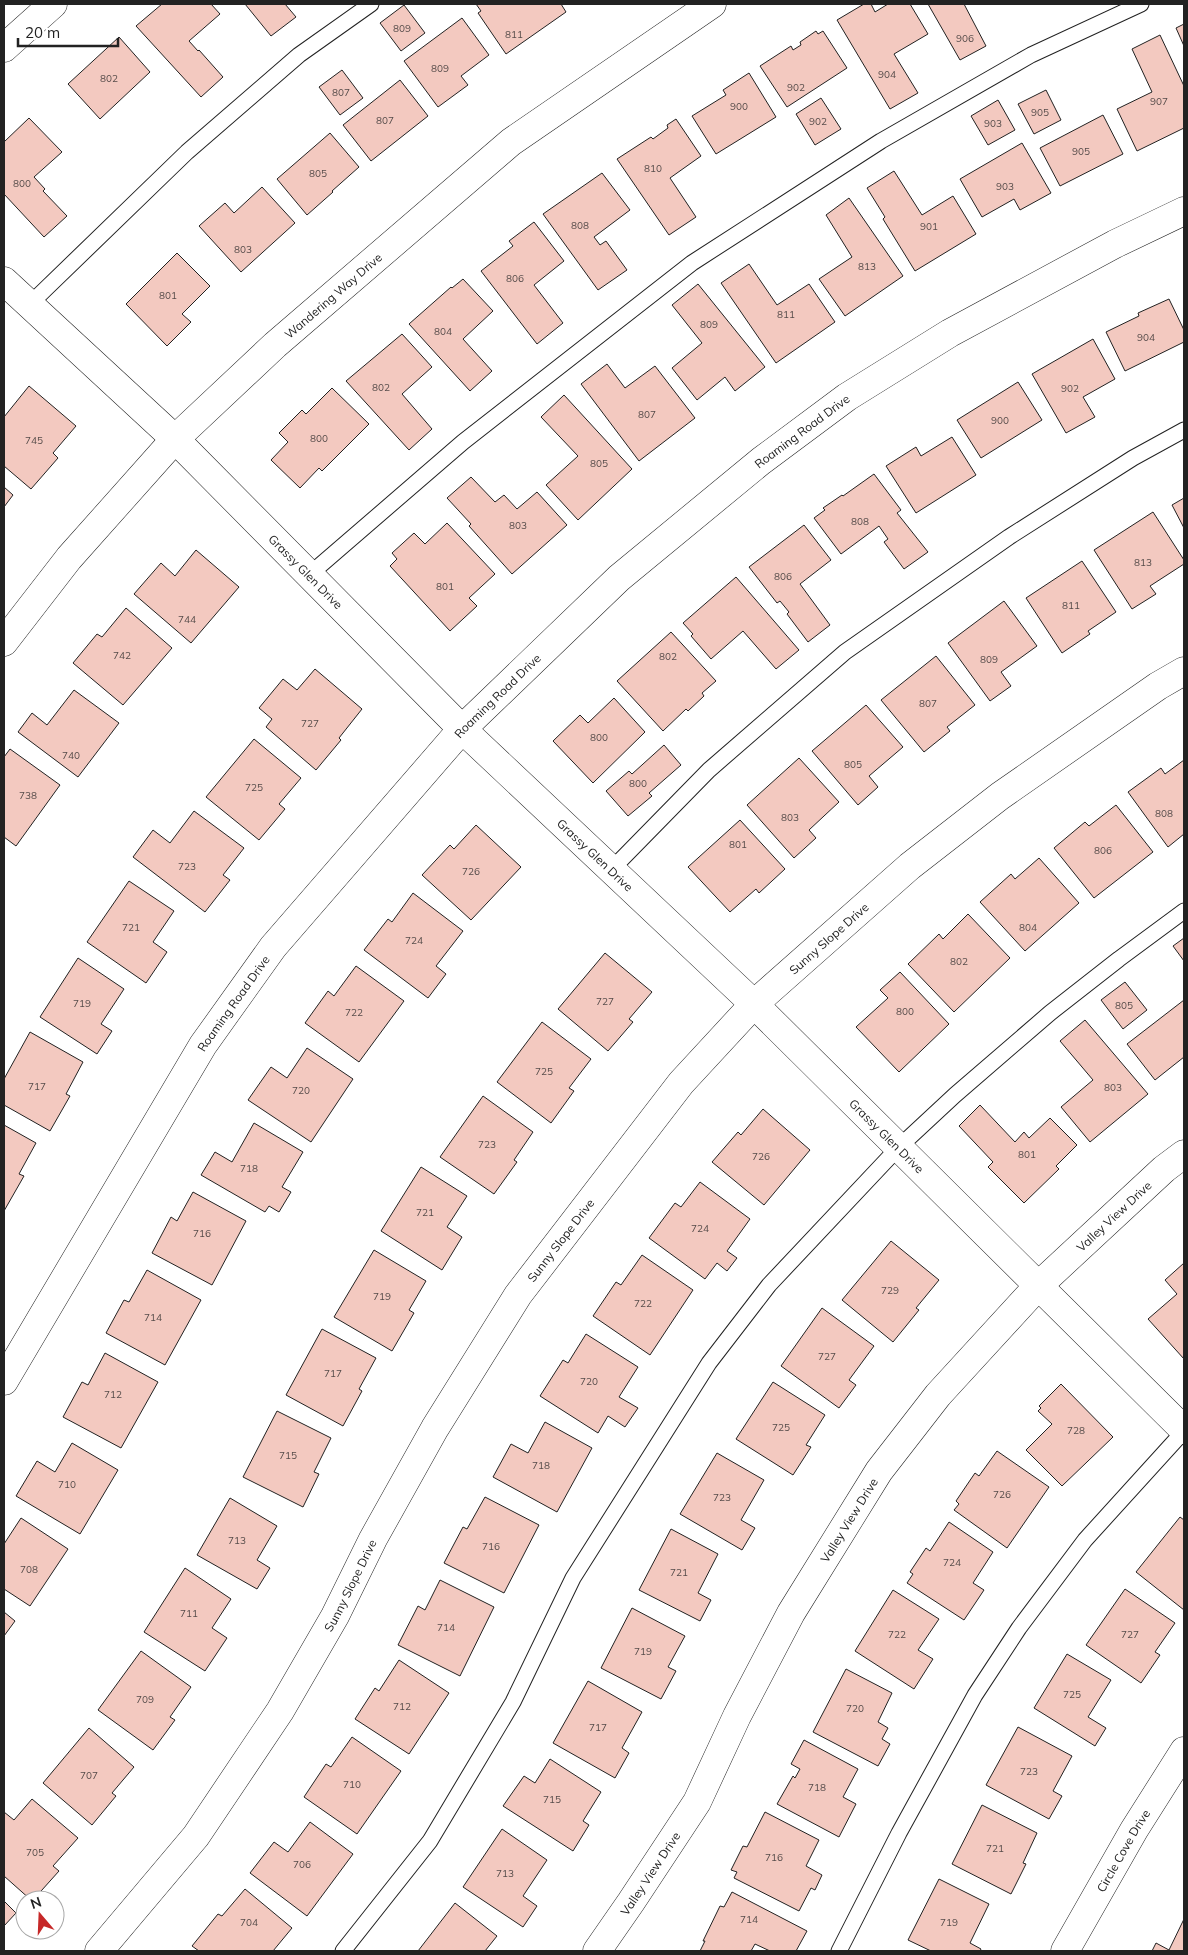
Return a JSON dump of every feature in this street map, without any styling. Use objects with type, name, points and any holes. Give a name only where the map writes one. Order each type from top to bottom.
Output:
[{"type":"street","points":[[4,48],[53,4]]},
{"type":"street","name":"Wandering Way Drive","points":[[4,642],[69,558],[175,439],[275,345],[511,142],[712,4]]},
{"type":"street","name":"Roaming Road Drive","points":[[4,1381],[203,1045],[273,947],[462,729],[619,578],[760,461],[847,397],[950,333],[1115,244],[1184,211]]},
{"type":"street","name":"Grassy Glen Drive","points":[[4,281],[175,439],[462,729],[754,1004],[1184,1431]]},
{"type":"street","name":"Sunny Slope Drive","points":[[99,1951],[196,1836],[280,1711],[335,1616],[373,1539],[435,1428],[518,1295],[681,1083],[754,1004],[910,866],[992,802],[1158,686],[1184,671]]},
{"type":"street","name":"Valley View Drive","points":[[597,1951],[697,1802],[737,1716],[791,1613],[879,1471],[938,1395],[1038,1286],[1164,1169],[1184,1154]]},
{"type":"street","name":"Circle Cove Drive","points":[[1065,1951],[1134,1830],[1184,1751]]},
{"type":"lane","points":[[29,305],[187,152],[299,55],[371,4]]},
{"type":"lane","points":[[309,575],[463,442],[692,263],[881,141],[1031,55],[1141,4]]},
{"type":"lane","points":[[611,870],[709,770],[845,652],[1009,537],[1133,458],[1184,430]]},
{"type":"lane","points":[[343,1951],[430,1841],[513,1702],[573,1578],[709,1363],[769,1285],[898,1148],[955,1095],[1050,1014],[1119,959],[1184,911]]},
{"type":"lane","points":[[839,1951],[899,1833],[975,1695],[1019,1628],[1085,1540],[1184,1431]]},
{"type":"building","points":[[162,4],[211,4],[220,14],[189,41],[223,77],[201,97],[136,26]]},
{"type":"building","points":[[245,4],[285,4],[296,17],[271,36]]},
{"type":"building","points":[[476,4],[561,4],[566,12],[506,54],[478,13],[481,11]]},
{"type":"building","points":[[864,4],[871,4],[875,12],[888,4],[910,4],[928,34],[894,54],[918,93],[890,109],[837,20]]},
{"type":"building","points":[[928,4],[964,4],[986,46],[960,60]]},
{"type":"building","points":[[404,5],[425,33],[401,51],[380,23]]},
{"type":"building","points":[[462,18],[489,55],[461,76],[468,85],[438,107],[404,61]]},
{"type":"building","points":[[1184,24],[1184,46],[1176,28]]},
{"type":"building","points":[[816,31],[818,34],[823,31],[847,68],[787,107],[760,66],[791,46],[793,50],[801,45],[800,42]]},
{"type":"building","points":[[1160,35],[1184,86],[1184,128],[1137,151],[1117,109],[1152,92],[1132,49]]},
{"type":"building","points":[[119,37],[150,72],[100,119],[68,84]]},
{"type":"building","points":[[342,70],[363,98],[340,115],[319,87]]},
{"type":"building","points":[[749,73],[776,117],[716,154],[692,116],[726,95],[723,90]]},
{"type":"building","points":[[400,80],[428,116],[371,161],[343,125]]},
{"type":"building","points":[[1046,90],[1061,120],[1034,134],[1018,104]]},
{"type":"building","points":[[821,98],[841,129],[815,145],[796,114]]},
{"type":"building","points":[[998,100],[1015,130],[988,145],[971,116]]},
{"type":"building","points":[[1103,115],[1123,154],[1060,186],[1040,148]]},
{"type":"building","points":[[29,118],[62,152],[34,177],[45,189],[43,191],[67,216],[44,237],[4,194],[4,142]]},
{"type":"building","points":[[676,119],[701,156],[670,178],[696,217],[669,235],[617,159],[651,137],[653,139],[668,128],[667,125]]},
{"type":"building","points":[[330,133],[359,167],[307,215],[277,179]]},
{"type":"building","points":[[1022,143],[1051,193],[1020,210],[1014,199],[982,217],[960,179]]},
{"type":"building","points":[[894,171],[922,215],[953,196],[976,234],[915,271],[883,219],[885,217],[867,188]]},
{"type":"building","points":[[602,173],[630,210],[594,237],[600,245],[606,241],[627,270],[598,290],[543,214]]},
{"type":"building","points":[[262,187],[295,223],[241,272],[199,226],[225,203],[234,213]]},
{"type":"building","points":[[849,198],[903,276],[845,316],[819,279],[852,257],[826,215]]},
{"type":"building","points":[[534,222],[564,261],[534,285],[563,323],[537,344],[481,271],[513,246],[509,241]]},
{"type":"building","points":[[177,253],[210,286],[182,314],[191,322],[167,346],[126,304]]},
{"type":"building","points":[[749,264],[777,305],[809,284],[835,322],[776,363],[721,283]]},
{"type":"building","points":[[463,279],[493,311],[463,339],[492,371],[470,391],[409,324],[451,287]]},
{"type":"building","points":[[698,284],[765,367],[735,391],[725,377],[697,400],[672,368],[702,343],[672,305]]},
{"type":"building","points":[[1169,299],[1184,330],[1184,342],[1125,371],[1106,332],[1139,316],[1138,313]]},
{"type":"building","points":[[402,334],[432,367],[402,394],[432,429],[409,450],[346,381]]},
{"type":"building","points":[[1093,339],[1115,379],[1083,397],[1095,417],[1066,433],[1032,374]]},
{"type":"building","points":[[607,364],[625,388],[655,366],[695,418],[639,461],[581,384]]},
{"type":"building","points":[[1018,382],[1042,420],[981,458],[957,420]]},
{"type":"building","points":[[29,386],[76,426],[53,453],[58,458],[31,489],[4,466],[4,417]]},
{"type":"building","points":[[332,388],[369,424],[322,471],[319,468],[300,488],[271,460],[288,442],[279,433],[302,410],[306,414]]},
{"type":"building","points":[[564,395],[632,469],[578,520],[546,485],[578,456],[541,417]]},
{"type":"building","points":[[952,437],[976,475],[916,513],[886,466],[916,447],[921,456]]},
{"type":"building","points":[[874,474],[901,510],[897,513],[928,552],[904,569],[884,542],[888,539],[879,526],[841,554],[814,518],[825,510],[823,508]]},
{"type":"building","points":[[471,477],[495,502],[504,495],[517,509],[537,492],[567,525],[512,574],[447,498]]},
{"type":"building","points":[[4,487],[13,495],[4,507]]},
{"type":"building","points":[[1184,498],[1184,528],[1172,505]]},
{"type":"building","points":[[1153,512],[1184,560],[1184,564],[1150,586],[1156,594],[1132,609],[1094,550]]},
{"type":"building","points":[[447,523],[495,574],[469,598],[477,606],[450,631],[390,566],[397,559],[392,553],[414,533],[425,544]]},
{"type":"building","points":[[804,525],[831,560],[800,584],[830,625],[808,642],[787,614],[789,612],[780,601],[777,603],[749,567]]},
{"type":"building","points":[[196,550],[239,587],[191,643],[134,594],[161,563],[175,576]]},
{"type":"building","points":[[1082,561],[1116,612],[1088,631],[1090,634],[1062,653],[1026,598]]},
{"type":"building","points":[[736,577],[799,650],[776,669],[743,631],[711,659],[691,636],[693,634],[683,623]]},
{"type":"building","points":[[1004,601],[1037,646],[1001,672],[1011,686],[990,701],[948,643]]},
{"type":"building","points":[[126,608],[172,648],[123,705],[73,663],[97,634],[102,637]]},
{"type":"building","points":[[671,632],[716,681],[702,693],[704,696],[688,711],[686,709],[663,731],[617,681]]},
{"type":"building","points":[[936,656],[975,705],[947,727],[950,731],[924,752],[881,700]]},
{"type":"building","points":[[315,669],[362,709],[339,738],[341,740],[316,770],[266,727],[272,719],[259,708],[283,679],[297,690]]},
{"type":"building","points":[[74,690],[119,723],[78,777],[18,732],[32,713],[47,725]]},
{"type":"building","points":[[614,698],[645,732],[593,783],[553,741],[580,715],[588,723]]},
{"type":"building","points":[[866,705],[903,747],[869,776],[878,787],[858,805],[812,751]]},
{"type":"building","points":[[254,739],[301,778],[279,804],[285,809],[259,840],[206,797]]},
{"type":"building","points":[[664,745],[681,765],[649,793],[652,796],[628,816],[606,791],[629,771],[632,774]]},
{"type":"building","points":[[10,749],[60,785],[16,846],[4,837],[4,757]]},
{"type":"building","points":[[799,758],[839,802],[809,830],[816,838],[794,858],[747,805]]},
{"type":"building","points":[[1184,760],[1184,834],[1168,847],[1128,792],[1161,768],[1165,774]]},
{"type":"building","points":[[1116,805],[1153,852],[1094,898],[1054,848],[1085,822],[1089,826]]},
{"type":"building","points":[[194,811],[244,848],[223,875],[230,880],[205,912],[133,857],[153,830],[170,843]]},
{"type":"building","points":[[740,820],[785,869],[759,893],[756,889],[730,912],[688,867]]},
{"type":"building","points":[[476,825],[521,867],[471,920],[422,875],[450,845],[454,849]]},
{"type":"building","points":[[1039,858],[1079,903],[1025,951],[980,902],[1011,874],[1015,879]]},
{"type":"building","points":[[129,881],[174,911],[153,942],[167,952],[146,983],[87,942]]},
{"type":"building","points":[[413,893],[463,931],[436,966],[446,974],[428,998],[364,950],[388,919],[392,922]]},
{"type":"building","points":[[968,914],[1010,958],[954,1012],[908,964],[939,934],[943,939]]},
{"type":"building","points":[[1184,938],[1184,961],[1173,946]]},
{"type":"building","points":[[605,953],[652,992],[629,1019],[633,1022],[608,1051],[558,1009]]},
{"type":"building","points":[[78,958],[124,989],[101,1024],[112,1031],[97,1054],[40,1017]]},
{"type":"building","points":[[356,966],[404,1001],[359,1062],[305,1023],[328,991],[334,996]]},
{"type":"building","points":[[900,972],[949,1024],[899,1072],[856,1027],[888,998],[880,990]]},
{"type":"building","points":[[1125,982],[1147,1010],[1123,1029],[1101,1000]]},
{"type":"building","points":[[1184,1000],[1184,1057],[1155,1080],[1127,1044]]},
{"type":"building","points":[[1085,1020],[1148,1094],[1090,1142],[1061,1107],[1093,1080],[1060,1041]]},
{"type":"building","points":[[542,1022],[591,1059],[569,1088],[574,1091],[551,1123],[497,1082]]},
{"type":"building","points":[[30,1032],[83,1062],[66,1094],[70,1096],[50,1131],[4,1105],[4,1079]]},
{"type":"building","points":[[307,1048],[353,1079],[311,1142],[248,1100],[271,1067],[287,1078]]},
{"type":"building","points":[[483,1096],[533,1132],[514,1160],[517,1162],[494,1194],[440,1157]]},
{"type":"building","points":[[980,1105],[1015,1142],[1024,1132],[1029,1138],[1050,1118],[1077,1145],[1056,1166],[1059,1169],[1024,1203],[988,1167],[993,1162],[959,1126]]},
{"type":"building","points":[[763,1109],[810,1150],[764,1205],[712,1162],[738,1132],[741,1135]]},
{"type":"building","points":[[254,1123],[303,1152],[282,1187],[291,1192],[279,1212],[269,1206],[265,1212],[201,1175],[215,1152],[232,1162]]},
{"type":"building","points":[[4,1125],[36,1143],[19,1174],[24,1176],[4,1211]]},
{"type":"building","points":[[421,1167],[467,1196],[447,1227],[462,1237],[442,1270],[381,1231]]},
{"type":"building","points":[[700,1182],[750,1219],[727,1251],[737,1258],[727,1271],[717,1263],[705,1279],[649,1238],[675,1203],[681,1207]]},
{"type":"building","points":[[193,1192],[246,1221],[212,1285],[152,1253],[171,1217],[177,1221]]},
{"type":"building","points":[[891,1241],[939,1280],[916,1308],[919,1310],[893,1342],[842,1300]]},
{"type":"building","points":[[374,1250],[426,1281],[409,1310],[414,1313],[392,1351],[334,1317]]},
{"type":"building","points":[[642,1255],[693,1290],[650,1355],[593,1316],[616,1282],[621,1285]]},
{"type":"building","points":[[1184,1263],[1184,1359],[1148,1319],[1177,1294],[1165,1280]]},
{"type":"building","points":[[147,1270],[201,1300],[165,1365],[106,1333],[124,1300],[129,1302]]},
{"type":"building","points":[[822,1308],[874,1346],[849,1380],[856,1385],[839,1408],[781,1366]]},
{"type":"building","points":[[322,1329],[376,1358],[359,1389],[362,1391],[343,1426],[286,1395]]},
{"type":"building","points":[[586,1334],[638,1367],[619,1397],[638,1408],[625,1427],[608,1416],[598,1433],[540,1396],[563,1360],[568,1363]]},
{"type":"building","points":[[105,1353],[158,1382],[121,1448],[63,1417],[82,1382],[88,1385]]},
{"type":"building","points":[[773,1382],[825,1415],[806,1445],[811,1447],[793,1475],[736,1439]]},
{"type":"building","points":[[1061,1384],[1113,1437],[1062,1486],[1026,1450],[1052,1424],[1038,1411],[1041,1408],[1039,1406]]},
{"type":"building","points":[[277,1411],[331,1438],[314,1472],[319,1474],[303,1507],[243,1477]]},
{"type":"building","points":[[545,1422],[592,1448],[557,1512],[493,1477],[511,1444],[528,1453]]},
{"type":"building","points":[[72,1443],[118,1470],[80,1534],[16,1496],[37,1461],[55,1472]]},
{"type":"building","points":[[997,1451],[1049,1487],[1007,1548],[954,1510],[959,1504],[956,1501],[975,1473],[979,1476]]},
{"type":"building","points":[[717,1453],[764,1480],[741,1520],[755,1528],[742,1550],[680,1514]]},
{"type":"building","points":[[485,1497],[539,1525],[504,1593],[444,1563],[463,1527],[467,1529]]},
{"type":"building","points":[[230,1498],[277,1526],[257,1560],[270,1568],[257,1589],[197,1555]]},
{"type":"building","points":[[1180,1517],[1184,1520],[1184,1610],[1136,1572]]},
{"type":"building","points":[[21,1518],[68,1549],[30,1606],[4,1589],[4,1544]]},
{"type":"building","points":[[949,1522],[993,1552],[973,1583],[984,1590],[964,1620],[907,1583],[913,1574],[910,1572],[926,1548],[930,1551]]},
{"type":"building","points":[[671,1529],[718,1554],[698,1593],[711,1600],[700,1621],[639,1590]]},
{"type":"building","points":[[185,1568],[231,1599],[212,1628],[227,1638],[205,1671],[144,1632]]},
{"type":"building","points":[[440,1580],[494,1607],[460,1676],[398,1645],[418,1606],[425,1610]]},
{"type":"building","points":[[1125,1589],[1175,1623],[1155,1652],[1160,1655],[1141,1683],[1086,1645]]},
{"type":"building","points":[[893,1590],[939,1619],[918,1650],[933,1659],[914,1689],[855,1651]]},
{"type":"building","points":[[632,1608],[685,1636],[668,1667],[676,1671],[661,1699],[601,1668]]},
{"type":"building","points":[[4,1612],[15,1621],[4,1636]]},
{"type":"building","points":[[141,1651],[191,1687],[170,1717],[175,1720],[153,1750],[98,1710]]},
{"type":"building","points":[[1067,1654],[1111,1680],[1088,1717],[1106,1728],[1095,1746],[1034,1708]]},
{"type":"building","points":[[399,1660],[449,1693],[409,1754],[355,1719],[375,1688],[379,1691]]},
{"type":"building","points":[[846,1669],[892,1693],[878,1722],[888,1728],[882,1739],[890,1744],[878,1766],[813,1732]]},
{"type":"building","points":[[588,1681],[642,1712],[622,1748],[629,1753],[615,1778],[553,1743]]},
{"type":"building","points":[[1018,1727],[1072,1756],[1053,1791],[1062,1796],[1049,1819],[986,1785]]},
{"type":"building","points":[[89,1728],[134,1767],[112,1793],[116,1796],[92,1825],[43,1783]]},
{"type":"building","points":[[352,1737],[401,1771],[357,1834],[304,1797],[326,1764],[331,1767]]},
{"type":"building","points":[[804,1740],[858,1769],[843,1797],[856,1804],[839,1837],[777,1804],[793,1776],[795,1778],[800,1769],[791,1764]]},
{"type":"building","points":[[550,1759],[601,1792],[583,1821],[589,1825],[573,1851],[503,1806],[524,1776],[535,1783]]},
{"type":"building","points":[[32,1799],[78,1838],[53,1866],[59,1871],[42,1890],[20,1890],[4,1876],[4,1812],[14,1820]]},
{"type":"building","points":[[982,1805],[1037,1833],[1023,1863],[1026,1864],[1011,1894],[952,1864]]},
{"type":"building","points":[[765,1812],[819,1840],[806,1866],[822,1875],[815,1890],[811,1888],[799,1911],[734,1878],[737,1872],[731,1870],[743,1846],[747,1847]]},
{"type":"building","points":[[310,1822],[353,1854],[307,1916],[250,1873],[274,1842],[288,1852]]},
{"type":"building","points":[[502,1829],[547,1860],[523,1896],[537,1906],[523,1927],[463,1887]]},
{"type":"building","points":[[939,1879],[989,1904],[970,1943],[981,1949],[980,1951],[931,1951],[908,1940]]},
{"type":"building","points":[[245,1889],[292,1928],[273,1951],[199,1951],[192,1946],[218,1914],[222,1916]]},
{"type":"building","points":[[732,1892],[807,1931],[796,1951],[770,1951],[755,1944],[751,1951],[700,1951],[720,1906],[724,1907]]},
{"type":"building","points":[[4,1901],[15,1914],[4,1926]]},
{"type":"building","points":[[455,1903],[497,1936],[485,1951],[418,1951]]},
{"type":"building","points":[[1184,1919],[1184,1951],[1152,1951],[1156,1943],[1169,1950]]}]
